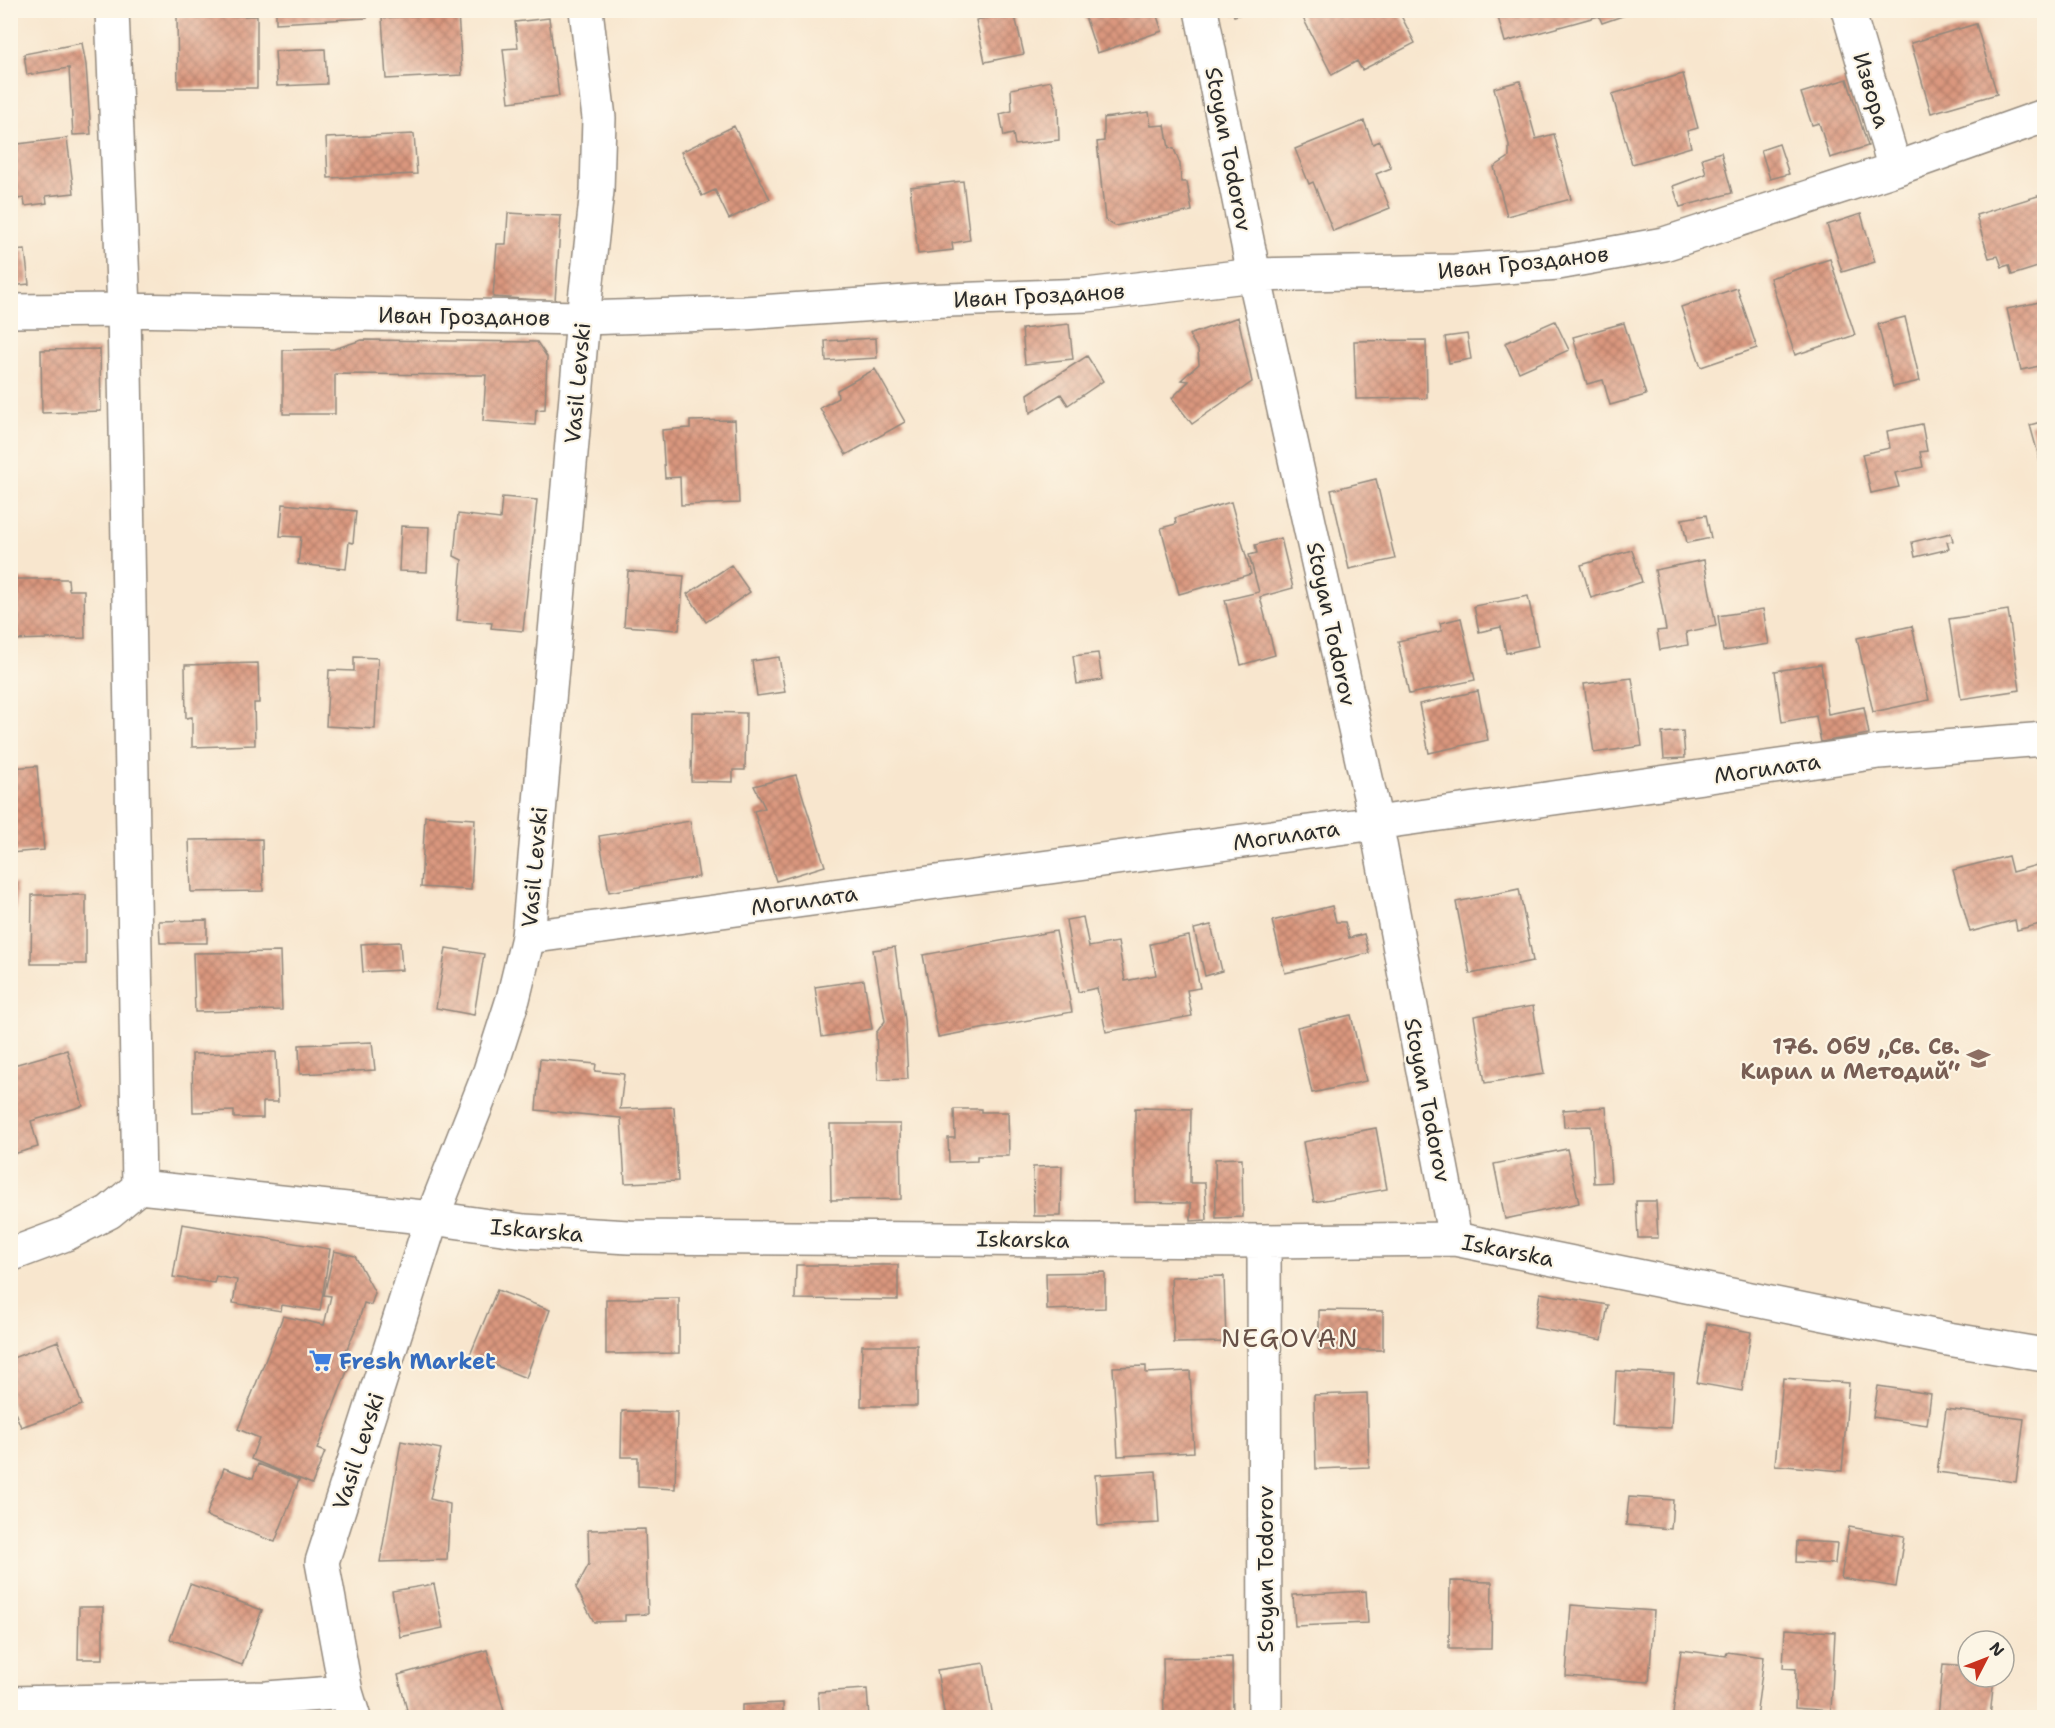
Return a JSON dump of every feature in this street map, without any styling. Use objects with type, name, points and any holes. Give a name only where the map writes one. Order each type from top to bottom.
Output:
[{"type":"street","points":[[10,1255],[66,1234],[92,1221],[109,1212],[139,1188],[124,310],[112,10]]},
{"type":"street","name":"Vasil Levski","points":[[345,1709],[322,1562],[432,1218],[490,1071],[513,999],[528,937],[583,318],[597,191],[599,118],[586,10]]},
{"type":"street","name":"Stoyan Todorov","points":[[1201,10],[1254,275],[1376,824],[1455,1239]]},
{"type":"street","name":"Извора","points":[[1848,10],[1895,169]]},
{"type":"street","name":"Иван Грозданов","points":[[10,311],[124,310],[583,318],[744,313],[921,301],[1087,295],[1254,275],[1455,271],[1558,263],[1664,244],[1895,169],[2044,116]]},
{"type":"street","name":"Могилата","points":[[528,937],[1376,824],[1879,752],[2044,739]]},
{"type":"street","name":"Iskarska","points":[[139,1188],[432,1218],[524,1231],[629,1237],[1264,1241],[1455,1239],[1948,1339],[2044,1355]]},
{"type":"street","name":"Stoyan Todorov","points":[[1264,1241],[1265,1718]]},
{"type":"street","points":[[10,1703],[267,1698],[345,1709]]},
{"type":"building","points":[[276,10],[367,10],[367,18],[276,23]]},
{"type":"building","points":[[1083,10],[1155,10],[1162,31],[1097,53]]},
{"type":"building","points":[[1232,10],[1252,10],[1252,11],[1234,16]]},
{"type":"building","points":[[1304,10],[1398,10],[1415,43],[1362,70],[1357,61],[1332,75],[1300,12]]},
{"type":"building","points":[[1496,10],[1637,11],[1602,23],[1599,16],[1505,42]]},
{"type":"building","points":[[1014,12],[1024,54],[985,62],[976,20]]},
{"type":"building","points":[[458,13],[462,75],[386,79],[382,18]]},
{"type":"building","points":[[177,16],[257,16],[257,88],[178,88]]},
{"type":"building","points":[[549,18],[559,96],[509,102],[503,49],[518,48],[515,22]]},
{"type":"building","points":[[1976,24],[1997,94],[1931,113],[1911,43]]},
{"type":"building","points":[[82,43],[86,65],[91,134],[73,135],[69,68],[27,75],[24,54]]},
{"type":"building","points":[[325,49],[327,84],[277,86],[275,51]]},
{"type":"building","points":[[1683,74],[1698,128],[1687,131],[1691,147],[1632,164],[1612,94]]},
{"type":"building","points":[[1847,79],[1868,146],[1830,158],[1819,123],[1812,125],[1801,93]]},
{"type":"building","points":[[1051,81],[1058,106],[1059,140],[1015,145],[1013,134],[1004,136],[1000,114],[1012,111],[1011,89]]},
{"type":"building","points":[[1520,81],[1536,139],[1554,134],[1571,199],[1507,216],[1494,167],[1509,157],[1509,145],[1494,88]]},
{"type":"building","points":[[1149,112],[1151,126],[1165,125],[1169,148],[1174,149],[1180,164],[1181,182],[1187,182],[1192,211],[1115,226],[1105,220],[1097,142],[1104,141],[1104,118]]},
{"type":"building","points":[[1364,121],[1373,144],[1380,141],[1391,168],[1376,174],[1390,208],[1333,231],[1313,182],[1309,184],[1295,149]]},
{"type":"building","points":[[734,126],[770,199],[729,219],[715,190],[702,196],[681,152]]},
{"type":"building","points":[[414,134],[417,174],[328,178],[326,138]]},
{"type":"building","points":[[67,138],[74,193],[46,196],[47,203],[25,206],[24,198],[10,200],[10,145]]},
{"type":"building","points":[[1779,144],[1789,174],[1770,179],[1761,150]]},
{"type":"building","points":[[1721,152],[1732,193],[1680,207],[1673,186],[1706,174],[1702,158]]},
{"type":"building","points":[[963,181],[970,240],[952,243],[953,250],[918,254],[910,187]]},
{"type":"building","points":[[2041,195],[2044,207],[2044,265],[2012,275],[2009,265],[2002,267],[1998,256],[1989,258],[1976,215]]},
{"type":"building","points":[[508,213],[561,216],[555,301],[493,297],[497,244],[506,244]]},
{"type":"building","points":[[1861,214],[1875,262],[1842,272],[1827,225]]},
{"type":"building","points":[[25,250],[29,284],[10,286],[10,251]]},
{"type":"building","points":[[1830,259],[1855,335],[1795,355],[1770,278]]},
{"type":"building","points":[[1737,288],[1757,348],[1701,367],[1681,307]]},
{"type":"building","points":[[2044,301],[2044,365],[2021,370],[2007,309]]},
{"type":"building","points":[[1238,317],[1252,382],[1192,424],[1172,398],[1189,381],[1181,380],[1199,364],[1198,350],[1189,335]]},
{"type":"building","points":[[1905,317],[1920,381],[1893,387],[1878,324]]},
{"type":"building","points":[[1555,321],[1569,350],[1519,372],[1505,343]]},
{"type":"building","points":[[1624,323],[1646,395],[1610,405],[1603,380],[1587,384],[1573,337]]},
{"type":"building","points":[[1069,324],[1073,359],[1025,364],[1022,329]]},
{"type":"building","points":[[1467,334],[1471,359],[1449,363],[1445,337]]},
{"type":"building","points":[[876,338],[877,358],[826,361],[825,341]]},
{"type":"building","points":[[362,340],[537,342],[547,357],[545,409],[536,410],[535,425],[483,421],[486,375],[335,374],[335,414],[283,414],[283,350],[334,349]]},
{"type":"building","points":[[1426,340],[1427,398],[1356,399],[1354,341]]},
{"type":"building","points":[[100,349],[101,411],[42,413],[41,350]]},
{"type":"building","points":[[1087,356],[1103,381],[1068,405],[1061,394],[1030,413],[1028,394]]},
{"type":"building","points":[[875,369],[905,422],[846,455],[820,408],[838,398],[837,390]]},
{"type":"building","points":[[735,420],[739,503],[681,505],[680,477],[665,478],[662,430],[690,428],[690,421]]},
{"type":"building","points":[[2044,421],[2044,476],[2030,425]]},
{"type":"building","points":[[1922,424],[1927,451],[1920,452],[1923,467],[1895,473],[1899,487],[1871,493],[1862,454],[1890,448],[1887,431]]},
{"type":"building","points":[[1376,479],[1395,559],[1349,569],[1331,490]]},
{"type":"building","points":[[502,497],[537,500],[523,631],[491,628],[492,623],[457,620],[462,560],[454,556],[458,514],[500,519]]},
{"type":"building","points":[[1231,502],[1251,574],[1179,594],[1161,528],[1176,524],[1175,518]]},
{"type":"building","points":[[283,504],[356,511],[353,543],[349,542],[346,569],[298,564],[301,537],[280,536]]},
{"type":"building","points":[[1706,515],[1711,538],[1687,543],[1682,519]]},
{"type":"building","points":[[401,526],[429,527],[427,572],[399,571]]},
{"type":"building","points":[[1951,533],[1953,541],[1947,542],[1949,549],[1915,557],[1912,542]]},
{"type":"building","points":[[1281,538],[1293,588],[1260,597],[1275,655],[1241,665],[1225,600],[1259,592],[1249,555],[1257,553],[1255,545]]},
{"type":"building","points":[[1632,550],[1642,582],[1591,598],[1581,565]]},
{"type":"building","points":[[1704,560],[1716,626],[1686,632],[1688,645],[1660,650],[1657,631],[1666,630],[1655,570]]},
{"type":"building","points":[[731,565],[750,592],[706,622],[687,594]]},
{"type":"building","points":[[628,571],[684,576],[679,630],[624,626]]},
{"type":"building","points":[[10,579],[68,579],[69,590],[84,590],[85,638],[10,640]]},
{"type":"building","points":[[1528,596],[1538,646],[1506,653],[1501,627],[1479,632],[1474,606]]},
{"type":"building","points":[[1763,609],[1769,644],[1723,651],[1718,616]]},
{"type":"building","points":[[2008,610],[2020,690],[1961,699],[1949,619]]},
{"type":"building","points":[[1461,618],[1475,680],[1409,694],[1398,641],[1442,631],[1440,623]]},
{"type":"building","points":[[1912,626],[1929,700],[1873,712],[1857,638]]},
{"type":"building","points":[[1098,653],[1102,680],[1077,684],[1073,656]]},
{"type":"building","points":[[354,657],[378,658],[375,729],[326,726],[329,670],[354,671]]},
{"type":"building","points":[[779,657],[785,692],[757,696],[752,661]]},
{"type":"building","points":[[258,663],[259,703],[254,703],[255,745],[192,747],[192,717],[186,718],[185,665]]},
{"type":"building","points":[[1821,664],[1828,714],[1864,707],[1869,734],[1821,742],[1816,716],[1782,722],[1775,671]]},
{"type":"building","points":[[1632,678],[1642,746],[1594,753],[1584,684]]},
{"type":"building","points":[[1478,691],[1488,740],[1429,753],[1419,704]]},
{"type":"building","points":[[692,712],[746,713],[745,770],[733,770],[733,782],[691,781]]},
{"type":"building","points":[[1683,731],[1685,758],[1664,759],[1662,733]]},
{"type":"building","points":[[37,766],[44,850],[10,853],[10,768]]},
{"type":"building","points":[[796,775],[825,866],[776,881],[754,811],[765,808],[754,786]]},
{"type":"building","points":[[425,816],[475,819],[471,890],[421,887]]},
{"type":"building","points":[[690,821],[699,877],[609,892],[599,836]]},
{"type":"building","points":[[262,839],[263,891],[191,892],[189,840]]},
{"type":"building","points":[[2008,856],[2012,872],[2044,863],[2044,923],[2017,930],[2015,920],[1970,932],[1953,870]]},
{"type":"building","points":[[10,883],[17,884],[16,911],[10,911]]},
{"type":"building","points":[[1519,889],[1533,961],[1470,974],[1456,902]]},
{"type":"building","points":[[32,895],[86,895],[86,964],[31,964]]},
{"type":"building","points":[[1332,906],[1336,922],[1345,922],[1349,938],[1364,934],[1369,953],[1285,973],[1272,921]]},
{"type":"building","points":[[1083,917],[1089,947],[1118,942],[1125,981],[1156,975],[1150,944],[1189,936],[1200,988],[1187,990],[1192,1016],[1106,1032],[1097,988],[1078,992],[1066,920]]},
{"type":"building","points":[[207,920],[207,943],[160,943],[159,921]]},
{"type":"building","points":[[1211,925],[1222,971],[1205,976],[1194,929]]},
{"type":"building","points":[[1056,931],[1072,1012],[938,1037],[923,955]]},
{"type":"building","points":[[400,942],[402,970],[363,972],[361,944]]},
{"type":"building","points":[[895,947],[905,1020],[908,1079],[878,1080],[876,1033],[885,1021],[873,950]]},
{"type":"building","points":[[446,948],[484,954],[474,1015],[436,1008]]},
{"type":"building","points":[[280,952],[282,1010],[195,1012],[193,953]]},
{"type":"building","points":[[864,980],[872,1029],[822,1037],[815,987]]},
{"type":"building","points":[[1533,1006],[1544,1074],[1485,1083],[1474,1016]]},
{"type":"building","points":[[1351,1015],[1366,1081],[1312,1093],[1297,1027]]},
{"type":"building","points":[[372,1042],[375,1070],[300,1074],[299,1045]]},
{"type":"building","points":[[67,1050],[83,1106],[31,1121],[38,1147],[10,1155],[10,1066]]},
{"type":"building","points":[[276,1052],[278,1102],[263,1102],[263,1118],[234,1118],[234,1111],[193,1112],[192,1054]]},
{"type":"building","points":[[540,1059],[596,1064],[595,1071],[624,1074],[620,1109],[674,1107],[678,1181],[625,1183],[621,1118],[536,1110]]},
{"type":"building","points":[[1606,1107],[1611,1182],[1594,1183],[1591,1126],[1564,1127],[1563,1110]]},
{"type":"building","points":[[1135,1108],[1191,1109],[1190,1183],[1205,1183],[1207,1220],[1191,1221],[1191,1203],[1135,1202]]},
{"type":"building","points":[[954,1109],[1008,1112],[1009,1156],[977,1156],[977,1161],[949,1162],[948,1138],[955,1138]]},
{"type":"building","points":[[830,1124],[900,1124],[901,1199],[831,1200]]},
{"type":"building","points":[[1376,1128],[1387,1189],[1314,1202],[1303,1142]]},
{"type":"building","points":[[1567,1149],[1579,1203],[1505,1219],[1494,1164]]},
{"type":"building","points":[[1242,1158],[1243,1217],[1216,1218],[1215,1159]]},
{"type":"building","points":[[1062,1166],[1061,1216],[1034,1216],[1033,1167]]},
{"type":"building","points":[[1636,1201],[1656,1201],[1658,1238],[1638,1238]]},
{"type":"building","points":[[182,1224],[330,1249],[320,1311],[282,1305],[281,1311],[233,1303],[237,1280],[216,1276],[214,1283],[173,1277]]},
{"type":"building","points":[[334,1251],[355,1256],[375,1293],[371,1305],[364,1303],[343,1358],[351,1361],[317,1449],[325,1452],[312,1484],[251,1459],[259,1438],[238,1429],[283,1316],[324,1325],[331,1296],[324,1295]]},
{"type":"building","points":[[796,1265],[898,1265],[898,1300],[795,1299]]},
{"type":"building","points":[[1105,1272],[1105,1308],[1047,1310],[1046,1273]]},
{"type":"building","points":[[1224,1276],[1226,1342],[1174,1343],[1171,1277]]},
{"type":"building","points":[[497,1290],[550,1310],[526,1378],[470,1355]]},
{"type":"building","points":[[1540,1293],[1608,1305],[1602,1340],[1534,1328]]},
{"type":"building","points":[[679,1298],[679,1353],[606,1354],[606,1299]]},
{"type":"building","points":[[1319,1310],[1383,1311],[1383,1350],[1319,1350]]},
{"type":"building","points":[[1707,1324],[1751,1332],[1742,1391],[1697,1383]]},
{"type":"building","points":[[58,1341],[82,1405],[21,1427],[10,1400],[10,1359]]},
{"type":"building","points":[[862,1345],[917,1345],[917,1406],[861,1406]]},
{"type":"building","points":[[1146,1366],[1146,1373],[1190,1371],[1194,1452],[1118,1456],[1113,1367]]},
{"type":"building","points":[[1616,1371],[1674,1374],[1671,1428],[1613,1425]]},
{"type":"building","points":[[1783,1378],[1849,1383],[1842,1471],[1775,1465]]},
{"type":"building","points":[[1878,1386],[1931,1394],[1927,1425],[1873,1417]]},
{"type":"building","points":[[1367,1393],[1369,1467],[1316,1469],[1314,1395]]},
{"type":"building","points":[[1946,1409],[2024,1419],[2016,1482],[1937,1472]]},
{"type":"building","points":[[622,1411],[677,1412],[675,1489],[638,1487],[638,1457],[621,1457]]},
{"type":"building","points":[[401,1441],[441,1449],[430,1499],[450,1504],[447,1560],[380,1562]]},
{"type":"building","points":[[258,1464],[299,1480],[275,1542],[206,1516],[224,1468],[253,1478]]},
{"type":"building","points":[[1156,1471],[1159,1523],[1098,1526],[1095,1475]]},
{"type":"building","points":[[1629,1497],[1673,1500],[1671,1529],[1626,1525]]},
{"type":"building","points":[[1849,1527],[1904,1536],[1896,1587],[1841,1578]]},
{"type":"building","points":[[645,1529],[648,1614],[625,1615],[625,1621],[594,1622],[576,1588],[589,1564],[588,1530]]},
{"type":"building","points":[[1797,1541],[1837,1543],[1835,1564],[1796,1562]]},
{"type":"building","points":[[1450,1581],[1492,1582],[1491,1649],[1449,1649]]},
{"type":"building","points":[[190,1584],[262,1610],[242,1665],[170,1639]]},
{"type":"building","points":[[434,1584],[443,1628],[400,1637],[392,1591]]},
{"type":"building","points":[[1366,1591],[1368,1623],[1295,1626],[1293,1595]]},
{"type":"building","points":[[1571,1605],[1654,1611],[1649,1682],[1566,1676]]},
{"type":"building","points":[[79,1607],[103,1607],[103,1659],[78,1659]]},
{"type":"building","points":[[1785,1629],[1835,1632],[1831,1711],[1795,1708],[1796,1669],[1783,1668]]},
{"type":"building","points":[[487,1650],[505,1715],[497,1718],[409,1718],[398,1675]]},
{"type":"building","points":[[1681,1650],[1726,1656],[1727,1652],[1764,1657],[1756,1718],[1698,1718],[1673,1714]]},
{"type":"building","points":[[1232,1657],[1233,1718],[1164,1718],[1163,1658]]},
{"type":"building","points":[[984,1663],[993,1718],[945,1718],[937,1670]]},
{"type":"building","points":[[1943,1664],[1956,1665],[1956,1689],[1993,1689],[1990,1718],[1938,1718]]},
{"type":"building","points":[[867,1689],[869,1718],[820,1718],[818,1692]]},
{"type":"building","points":[[783,1703],[783,1718],[742,1718],[742,1705]]},
{"type":"place","name":"176. ОбУ „Св. Св. Кирил и Методий“","points":[[1978,1059]]},
{"type":"place","name":"Fresh Market","points":[[321,1361]]},
{"type":"district","name":"NEGOVAN","points":[[1290,1338]]}]
